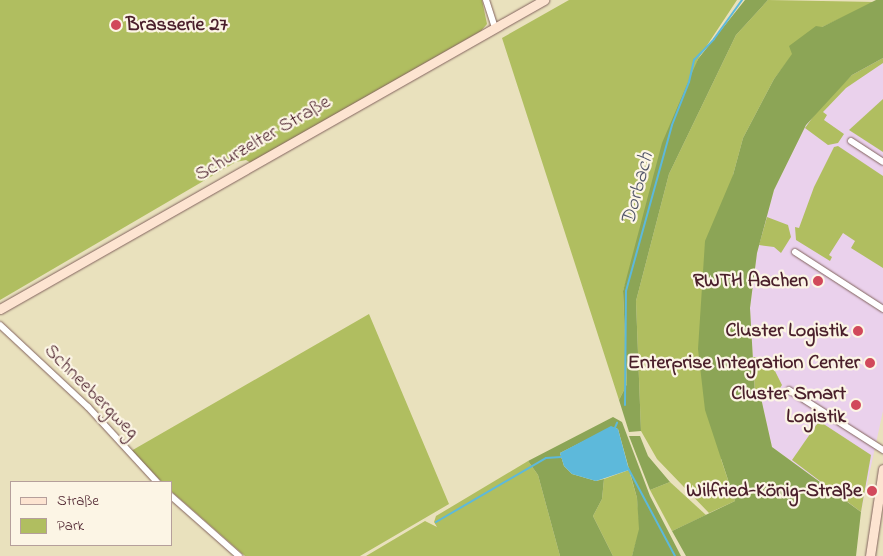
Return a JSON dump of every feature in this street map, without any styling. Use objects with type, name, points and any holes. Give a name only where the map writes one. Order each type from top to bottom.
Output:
[{"type":"street","points":[[486,0],[495,28]]},
{"type":"street","name":"Schurzelter Straße","points":[[0,309],[544,0]]},
{"type":"street","points":[[851,141],[883,162]]},
{"type":"street","points":[[795,252],[883,309]]},
{"type":"street","name":"Schneebergweg","points":[[0,325],[88,407],[156,481]]},
{"type":"street","points":[[788,390],[883,450]]},
{"type":"street","points":[[870,556],[883,469]]},
{"type":"street","points":[[172,497],[239,556]]},
{"type":"shaded area","name":"RWTH Aachen","points":[[883,54],[883,411],[861,512],[772,447],[761,398],[755,395],[750,308],[757,253],[774,190],[806,125],[852,75]]},
{"type":"green space","points":[[0,0],[482,0],[487,24],[481,31],[251,163],[246,160],[236,162],[0,300]]},
{"type":"green space","points":[[569,0],[737,0],[698,59],[623,291],[627,384],[619,400],[502,38]]},
{"type":"green space","points":[[745,0],[768,0],[736,35],[669,174],[636,301],[641,431],[629,432],[619,400],[627,384],[623,291],[662,143],[698,59]]},
{"type":"green space","points":[[768,0],[876,2],[822,27],[793,54],[774,79],[743,138],[733,175],[721,459],[735,501],[709,513],[657,459],[641,431],[636,301],[669,174],[736,35]]},
{"type":"green space","points":[[876,0],[883,0],[883,58],[852,75],[806,125],[774,190],[757,253],[750,308],[755,395],[761,398],[772,447],[861,512],[856,556],[686,556],[672,531],[735,501],[705,410],[698,349],[705,241],[733,175],[743,138],[774,79],[792,54],[789,46],[816,26],[822,27]]},
{"type":"green space","points":[[883,58],[883,63],[846,88],[823,112],[827,115],[824,120],[844,134],[838,143],[828,145],[805,128],[823,103],[852,75]]},
{"type":"green space","points":[[883,99],[883,152],[849,130]]},
{"type":"green space","points":[[838,146],[883,176],[883,268],[851,248],[855,241],[843,233],[829,255],[832,257],[830,261],[796,240],[795,227],[799,228],[814,187],[834,147]]},
{"type":"green space","points":[[767,217],[788,225],[791,237],[781,253],[774,247],[759,245]]},
{"type":"green space","points":[[369,314],[449,504],[360,556],[245,556],[172,492],[172,481],[161,481],[131,451]]},
{"type":"green space","points":[[753,357],[766,358],[767,365],[775,371],[782,385],[777,393],[768,388],[761,398],[755,395]]},
{"type":"green space","points":[[613,417],[622,422],[650,496],[681,556],[632,556],[639,529],[637,498],[618,429],[612,427],[560,453],[564,466],[572,474],[596,481],[604,479],[602,499],[593,516],[613,556],[560,556],[538,475],[528,461]]},
{"type":"green space","points":[[819,421],[871,455],[861,512],[792,460]]},
{"type":"green space","points":[[629,436],[640,436],[648,456],[670,482],[650,490]]},
{"type":"green space","points":[[528,461],[538,475],[560,556],[366,556],[425,521],[437,527],[434,522],[436,516]]},
{"type":"green space","points":[[629,470],[637,498],[640,529],[632,556],[613,556],[593,516],[602,499],[604,479]]},
{"type":"green space","points":[[670,482],[706,515],[672,531],[650,490]]},
{"type":"water","points":[[611,426],[618,429],[629,470],[596,481],[572,474],[564,466],[560,453]]},
{"type":"waterway","name":"Dorbach","points":[[625,405],[626,291],[672,125],[689,82],[694,60],[714,39],[742,0]]},
{"type":"waterway","name":"Dorbach","points":[[614,430],[617,423]]},
{"type":"waterway","points":[[436,522],[546,458],[561,457]]},
{"type":"waterway","name":"Dorbach","points":[[628,468],[675,556]]},
{"type":"place","name":"Brasserie 27","points":[[116,25]]},
{"type":"place","name":"RWTH Aachen","points":[[818,281]]},
{"type":"place","name":"Cluster Logistik","points":[[858,331]]},
{"type":"place","name":"Enterprise Integration Center","points":[[870,363]]},
{"type":"place","name":"Cluster Smart Logistik","points":[[856,405]]},
{"type":"place","name":"Wilfried-König-Straße","points":[[872,491]]}]
